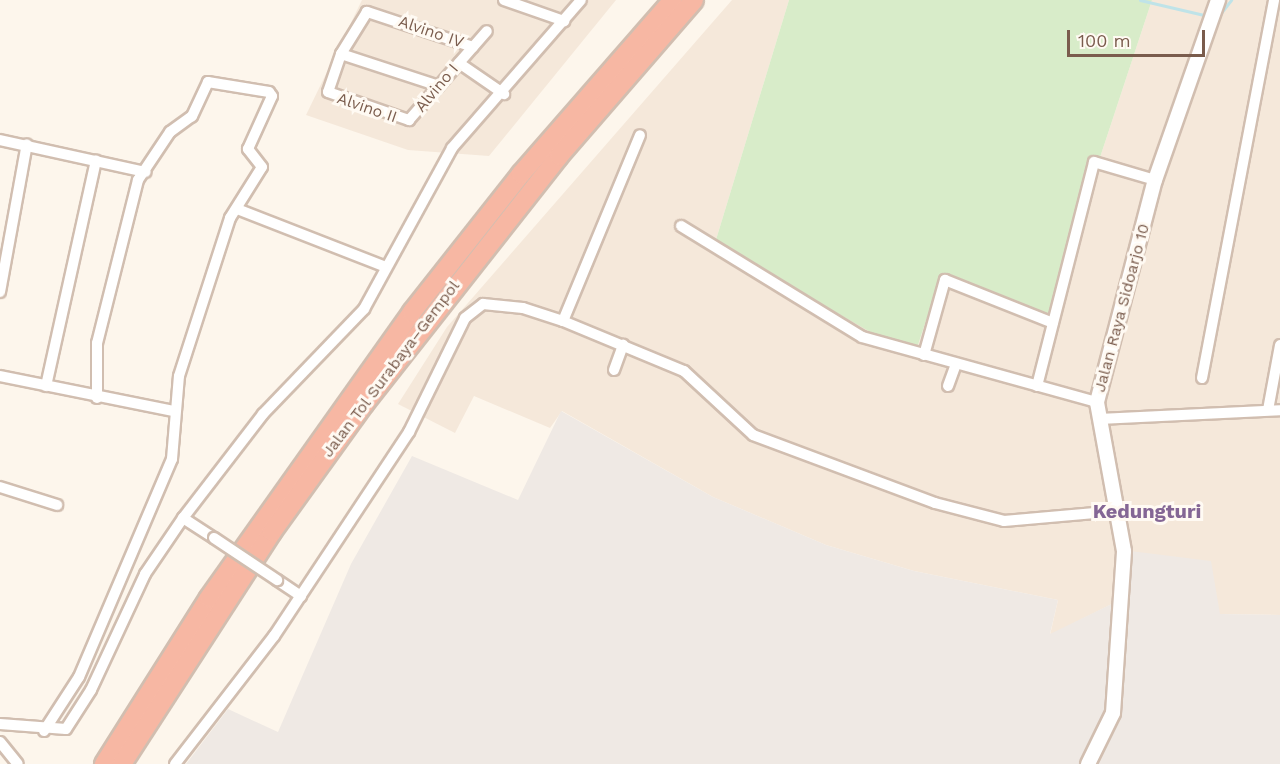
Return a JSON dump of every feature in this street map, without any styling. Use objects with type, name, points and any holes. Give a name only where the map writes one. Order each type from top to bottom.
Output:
[{"type":"highway","name":"Jalan Tol Surabaya–Gempol","points":[[104,764],[209,598],[405,321],[521,174],[673,0]]},
{"type":"highway","name":"Jalan Tol Surabaya–Gempol","points":[[122,764],[272,532],[364,404],[559,156],[694,0]]},
{"type":"street","points":[[504,0],[564,21]]},
{"type":"street","points":[[0,724],[61,732],[72,720],[145,574],[183,518],[263,414],[357,317],[452,148],[504,94],[581,0]]},
{"type":"street","points":[[1202,378],[1275,0]]},
{"type":"street","name":"Jalan Raya Sidoarjo 10","points":[[1088,764],[1114,705],[1124,551],[1097,402],[1155,180],[1216,2]]},
{"type":"street","name":"Alvino IV","points":[[341,54],[370,12],[473,47]]},
{"type":"street","name":"Alvino I","points":[[412,118],[487,31]]},
{"type":"street","points":[[341,54],[439,86]]},
{"type":"street","name":"Alvino II","points":[[341,54],[330,95],[401,120],[412,118]]},
{"type":"street","points":[[459,63],[504,94]]},
{"type":"street","points":[[44,731],[79,677],[168,468],[174,411],[210,275],[237,209],[263,165],[248,149],[272,96],[269,92],[208,82],[192,116],[170,132],[146,172],[138,180],[100,328],[97,398]]},
{"type":"street","points":[[563,321],[640,135]]},
{"type":"street","points":[[0,140],[27,144],[146,172]]},
{"type":"street","points":[[0,292],[27,144]]},
{"type":"street","points":[[46,386],[96,160]]},
{"type":"street","points":[[1037,386],[1094,162],[1155,180]]},
{"type":"street","points":[[237,209],[386,267]]},
{"type":"street","points":[[681,226],[862,337],[1097,402]]},
{"type":"street","points":[[924,355],[945,280],[1053,323]]},
{"type":"street","points":[[175,764],[236,691],[409,432],[473,308],[523,308],[623,345],[684,371],[753,435],[935,503],[1004,521],[1118,511]]},
{"type":"street","points":[[614,370],[623,345]]},
{"type":"street","points":[[1268,410],[1280,345]]},
{"type":"street","points":[[948,386],[956,364]]},
{"type":"street","points":[[0,376],[97,398],[174,411]]},
{"type":"street","points":[[1271,384],[1280,376]]},
{"type":"street","points":[[1099,419],[1280,410]]},
{"type":"street","points":[[0,487],[57,505]]},
{"type":"street","points":[[183,518],[301,596]]},
{"type":"street","points":[[0,742],[18,764]]},
{"type":"shaded area","points":[[362,0],[616,0],[489,156],[408,150],[306,115]]},
{"type":"shaded area","points":[[732,0],[789,0],[715,243],[918,345],[941,275],[1047,318],[1152,0],[1280,0],[1280,615],[1219,614],[1130,551],[1128,596],[1050,635],[1058,600],[914,571],[826,545],[713,497],[562,411],[550,428],[474,396],[455,433],[398,404],[447,327]]},
{"type":"shaded area","points":[[561,411],[713,497],[826,545],[914,571],[1058,600],[1050,634],[1128,596],[1130,551],[1211,561],[1220,614],[1280,615],[1280,764],[186,764],[228,709],[278,732],[351,564],[412,456],[518,500]]},
{"type":"green space","points":[[789,0],[1152,0],[1047,318],[941,275],[918,345],[872,333],[715,243]]},
{"type":"waterway","points":[[1140,0],[1208,16]]},
{"type":"waterway","points":[[1217,18],[1231,0]]},
{"type":"district","name":"Kedungturi","points":[[1147,511]]}]
